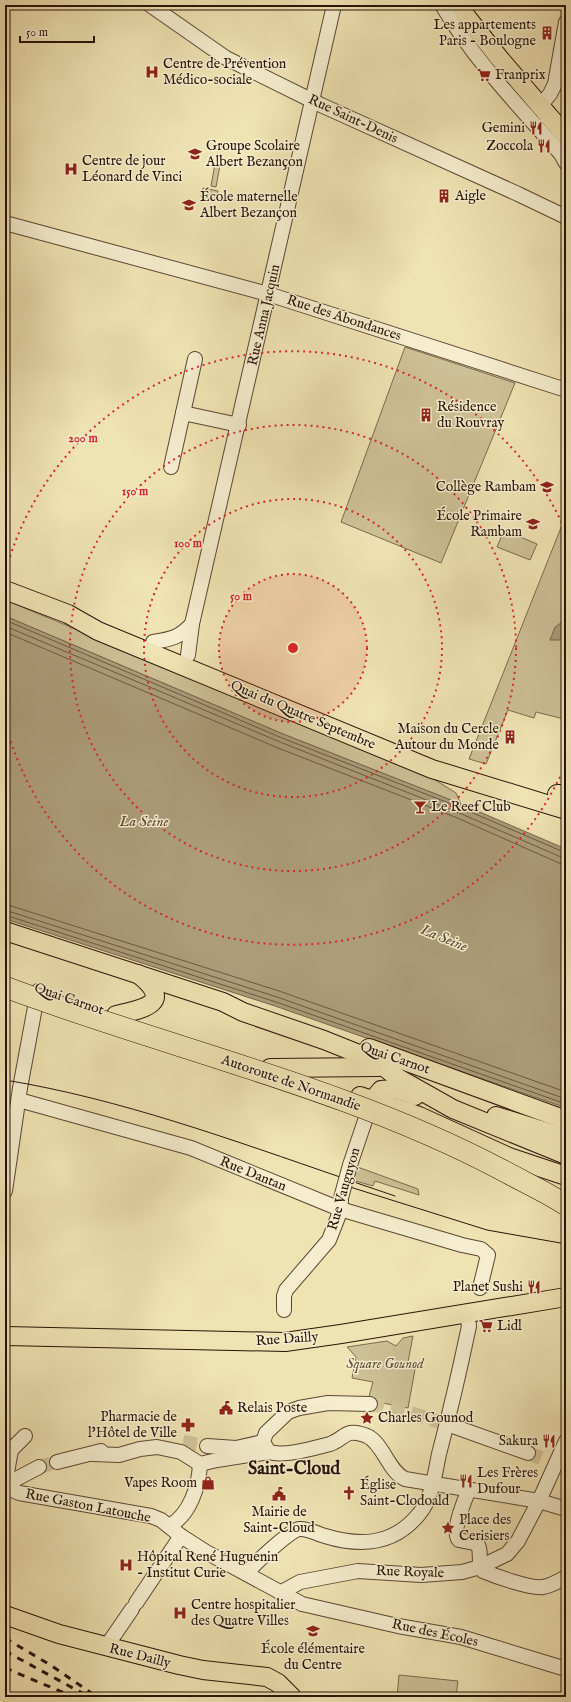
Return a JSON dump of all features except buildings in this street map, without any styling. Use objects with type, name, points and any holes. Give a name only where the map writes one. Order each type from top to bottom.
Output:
[{"type":"highway","name":"Autoroute de Normandie","points":[[5,977],[364,1096],[432,1123],[464,1138],[538,1176],[566,1193]]},
{"type":"highway","name":"Autoroute de Normandie","points":[[5,987],[304,1086],[428,1133],[566,1205]]},
{"type":"main road","points":[[460,5],[466,16],[500,59],[566,136]]},
{"type":"main road","name":"Quai du Quatre Septembre","points":[[5,590],[68,614],[102,622],[188,655],[436,759],[564,801]]},
{"type":"main road","name":"Quai du Quatre Septembre","points":[[68,614],[98,631],[432,769],[564,801]]},
{"type":"main road","name":"Quai Carnot","points":[[5,931],[31,938],[223,1002],[243,1012],[324,1040],[359,1054],[384,1067],[398,1078],[453,1110],[566,1155]]},
{"type":"main road","points":[[5,941],[12,942],[31,938]]},
{"type":"main road","points":[[116,1015],[142,1009],[152,1004],[154,998],[152,987],[137,973]]},
{"type":"main road","name":"Quai Carnot","points":[[5,977],[270,1068],[419,1116],[509,1157],[566,1176]]},
{"type":"main road","name":"Quai Carnot","points":[[223,1002],[247,1006],[311,1028],[566,1120]]},
{"type":"main road","name":"Quai Carnot","points":[[270,1068],[384,1067],[415,1075],[464,1095],[566,1131]]},
{"type":"main road","name":"Quai Carnot","points":[[398,1078],[449,1100],[566,1138]]},
{"type":"main road","points":[[372,1101],[381,1090],[395,1089],[453,1110]]},
{"type":"main road","name":"Quai Carnot","points":[[419,1116],[438,1116],[566,1165]]},
{"type":"main road","name":"Rue Dailly","points":[[5,1336],[285,1342],[566,1297]]},
{"type":"main road","name":"Rue Dailly","points":[[5,1615],[37,1627],[106,1647],[203,1670],[267,1677],[278,1683],[292,1697]]},
{"type":"street","name":"Rue Saint-Denis","points":[[150,5],[226,58],[312,101],[518,194],[566,218]]},
{"type":"street","name":"Rue Anna Jacquin","points":[[188,655],[192,624],[239,425],[334,5]]},
{"type":"street","points":[[442,5],[480,61],[561,154],[566,163]]},
{"type":"street","points":[[540,106],[550,94],[555,84],[566,22]]},
{"type":"street","name":"Rue des Abondances","points":[[5,223],[268,294],[566,390]]},
{"type":"street","points":[[171,467],[195,360]]},
{"type":"street","points":[[183,413],[239,425]]},
{"type":"street","points":[[153,642],[175,638],[186,631],[192,624]]},
{"type":"street","points":[[5,1191],[19,1100],[39,988]]},
{"type":"street","name":"Rue Dantan","points":[[19,1100],[191,1148],[341,1203],[462,1245],[481,1249],[488,1255],[480,1288]]},
{"type":"street","name":"Rue Vauguyon","points":[[284,1310],[284,1296],[286,1290],[329,1240],[341,1203],[350,1165],[372,1101]]},
{"type":"street","points":[[247,1574],[258,1562],[295,1529],[304,1529],[328,1537],[356,1543],[368,1542],[390,1538],[420,1514],[432,1484],[447,1424],[469,1326],[467,1313]]},
{"type":"street","points":[[266,1447],[266,1433],[288,1412],[299,1408],[328,1402],[370,1404]]},
{"type":"street","points":[[447,1424],[528,1453]]},
{"type":"street","points":[[207,1446],[236,1448],[266,1447],[288,1453],[332,1443],[346,1433],[364,1435],[373,1441],[400,1476],[405,1479],[539,1501],[566,1509]]},
{"type":"street","points":[[5,1486],[11,1450],[25,1436]]},
{"type":"street","points":[[57,1462],[93,1454],[149,1438],[183,1442]]},
{"type":"street","name":"Rue Royale","points":[[280,1593],[300,1582],[358,1571],[422,1575],[450,1573],[480,1567],[508,1554],[513,1549],[539,1501],[551,1462],[566,1440]]},
{"type":"street","points":[[93,1454],[119,1455],[140,1449],[157,1447],[180,1452],[200,1464],[266,1447]]},
{"type":"street","points":[[169,1526],[177,1522],[182,1516],[193,1496],[198,1482],[200,1464]]},
{"type":"street","points":[[5,1486],[39,1468]]},
{"type":"street","name":"Rue Gaston Latouche","points":[[5,1486],[19,1493],[151,1516],[169,1526],[181,1536],[206,1552],[247,1574]]},
{"type":"street","points":[[468,1489],[458,1520],[456,1533],[459,1540],[474,1543],[478,1546],[480,1550],[480,1567],[484,1571],[536,1587],[548,1586],[566,1577]]},
{"type":"street","points":[[106,1647],[181,1536]]},
{"type":"street","name":"Rue des Écoles","points":[[247,1574],[302,1604],[398,1626],[461,1637],[566,1669]]},
{"type":"green space","points":[[215,164],[220,165],[216,187],[211,186]]},
{"type":"green space","points":[[203,188],[218,191],[216,200],[201,197]]},
{"type":"green space","name":"Résidence du Rouvray","points":[[405,347],[515,383],[441,563],[341,522]]},
{"type":"green space","points":[[566,515],[566,717],[564,719],[536,712],[534,718],[508,710],[486,764],[469,759]]},
{"type":"green space","points":[[504,530],[537,544],[530,560],[497,547]]},
{"type":"green space","points":[[5,600],[421,771],[456,793],[461,804],[283,734],[5,616]]},
{"type":"green space","points":[[355,1166],[418,1189],[419,1195],[375,1181],[373,1186],[352,1180]]},
{"type":"green space","name":"Square Gounod","points":[[413,1336],[408,1362],[416,1364],[408,1408],[368,1400],[373,1382],[352,1378],[356,1357],[347,1347],[387,1341],[396,1346],[403,1338]]},
{"type":"green space","points":[[399,1675],[458,1681],[456,1697],[397,1697]]},
{"type":"water","name":"La Seine","points":[[5,616],[283,734],[461,804],[566,849],[566,1108],[275,1006],[5,919]]},
{"type":"water","points":[[564,621],[566,622],[566,628],[561,640],[550,640],[555,627]]},
{"type":"tunnel","points":[[370,1404],[407,1412],[447,1424]]},
{"type":"tunnel","points":[[183,1442],[207,1446]]},
{"type":"tunnel","points":[[528,1453],[547,1460]]},
{"type":"tunnel","points":[[39,1467],[57,1462]]},
{"type":"tram line","points":[[5,1080],[48,1088],[134,1109],[218,1135],[343,1178]]},
{"type":"tram line","points":[[351,1181],[395,1196]]},
{"type":"tram line","points":[[350,1187],[487,1230],[566,1244]]},
{"type":"railway","points":[[5,1638],[52,1666],[97,1697]]},
{"type":"railway","points":[[5,1651],[84,1694]]},
{"type":"railway","points":[[5,1668],[74,1697]]},
{"type":"place","name":"Les appartements Paris - Boulogne","points":[[547,33]]},
{"type":"place","name":"Centre de Prévention Médico-sociale","points":[[152,72]]},
{"type":"place","name":"Franprix","points":[[484,75]]},
{"type":"place","name":"Gemini","points":[[536,128]]},
{"type":"place","name":"Zoccola","points":[[544,146]]},
{"type":"place","name":"Groupe Scolaire Albert Bezançon","points":[[195,154]]},
{"type":"place","name":"Centre de jour Léonard de Vinci","points":[[71,169]]},
{"type":"place","name":"Aigle","points":[[444,196]]},
{"type":"place","name":"École maternelle Albert Bezançon","points":[[189,205]]},
{"type":"place","name":"Résidence du Rouvray","points":[[426,415]]},
{"type":"place","name":"Collège Rambam","points":[[547,487]]},
{"type":"place","name":"École Primaire Rambam","points":[[533,524]]},
{"type":"place","name":"Maison du Cercle Autour du Monde","points":[[510,737]]},
{"type":"place","name":"Le Reef Club","points":[[420,807]]},
{"type":"place","name":"Planet Sushi","points":[[534,1287]]},
{"type":"place","name":"Lidl","points":[[486,1326]]},
{"type":"place","name":"Relais Poste","points":[[226,1408]]},
{"type":"place","name":"Charles Gounod","points":[[367,1418]]},
{"type":"place","name":"Pharmacie de l'Hôtel de Ville","points":[[188,1425]]},
{"type":"place","name":"Sakura","points":[[549,1441]]},
{"type":"place","name":"Les Frères Dufour","points":[[466,1481]]},
{"type":"place","name":"Vapes Room","points":[[208,1483]]},
{"type":"place","name":"Église Saint-Clodoald","points":[[349,1493]]},
{"type":"place","name":"Mairie de Saint-Cloud","points":[[279,1494]]},
{"type":"place","name":"Place des Cerisiers","points":[[448,1528]]},
{"type":"place","name":"Hôpital René Huguenin - Institut Curie","points":[[126,1565]]},
{"type":"place","name":"Centre hospitalier des Quatre Villes","points":[[180,1613]]},
{"type":"place","name":"École élémentaire du Centre","points":[[313,1631]]},
{"type":"district","name":"Saint-Cloud","points":[[294,1469]]}]
